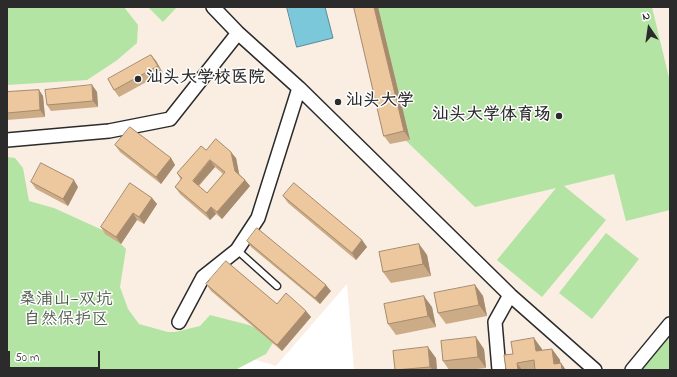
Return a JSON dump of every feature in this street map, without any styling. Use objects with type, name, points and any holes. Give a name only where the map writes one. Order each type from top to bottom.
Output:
[{"type":"street","points":[[213,7],[238,33],[299,88],[510,295],[595,370]]},
{"type":"street","points":[[7,140],[109,131],[170,119],[238,33]]},
{"type":"street","points":[[179,322],[203,277],[237,250],[258,218],[299,88]]},
{"type":"street","points":[[499,370],[495,322],[510,295]]},
{"type":"street","points":[[632,370],[670,324]]},
{"type":"lane","points":[[237,250],[277,286]]},
{"type":"shaded area","name":"汕头大学","points":[[7,7],[670,7],[670,370],[354,370],[347,284],[276,366],[85,308],[7,197]]},
{"type":"green space","points":[[7,7],[124,7],[138,25],[137,43],[116,61],[87,80],[7,85]]},
{"type":"green space","points":[[148,7],[177,7],[163,22]]},
{"type":"green space","points":[[370,7],[652,7],[670,82],[670,210],[626,221],[614,174],[564,186],[606,220],[542,297],[497,260],[556,188],[475,207],[401,136]]},
{"type":"green space","name":"桑浦山—双坑 自然保护区","points":[[7,157],[15,158],[23,168],[29,201],[54,208],[109,233],[126,249],[120,287],[128,309],[139,324],[168,332],[175,332],[200,326],[210,315],[249,325],[261,331],[274,341],[266,354],[235,370],[7,370]]},
{"type":"green space","points":[[606,233],[639,259],[592,319],[559,293]]},
{"type":"green space","points":[[670,331],[670,370],[641,370]]},
{"type":"water","points":[[287,7],[325,7],[333,38],[297,47]]},
{"type":"building","points":[[354,7],[374,7],[404,131],[384,136]]},
{"type":"building","points":[[151,55],[158,66],[114,90],[108,79]]},
{"type":"building","points":[[92,85],[93,101],[47,105],[45,90]]},
{"type":"building","points":[[39,90],[40,110],[7,113],[7,92]]},
{"type":"building","points":[[130,127],[171,158],[156,177],[115,145]]},
{"type":"building","points":[[216,139],[231,152],[235,171],[245,180],[217,212],[211,207],[206,213],[175,187],[182,178],[177,173],[201,146],[206,150]],"holes":[[[210,160],[225,172],[207,193],[193,181]]]},
{"type":"building","points":[[41,163],[74,180],[63,199],[31,182]]},
{"type":"building","points":[[130,183],[152,198],[139,217],[133,213],[116,237],[101,227]]},
{"type":"building","points":[[294,183],[362,240],[352,253],[283,196]]},
{"type":"building","points":[[257,228],[326,285],[315,298],[247,241]]},
{"type":"building","points":[[419,244],[423,264],[383,272],[379,252]]},
{"type":"building","points":[[226,261],[277,304],[286,293],[306,311],[277,345],[206,284]]},
{"type":"building","points":[[475,285],[479,305],[438,313],[434,293]]},
{"type":"building","points":[[424,296],[428,316],[388,324],[384,304]]},
{"type":"building","points":[[476,337],[478,357],[443,361],[441,341]]},
{"type":"building","points":[[534,338],[536,351],[552,349],[554,364],[561,363],[562,370],[535,370],[534,360],[517,363],[518,370],[506,370],[504,355],[513,354],[511,342]]},
{"type":"building","points":[[428,347],[430,367],[395,370],[393,351]]},
{"type":"place","name":"汕头大学校医院","points":[[138,79]]},
{"type":"place","name":"汕头大学","points":[[338,102]]},
{"type":"place","name":"汕头大学体育场","points":[[559,116]]}]
